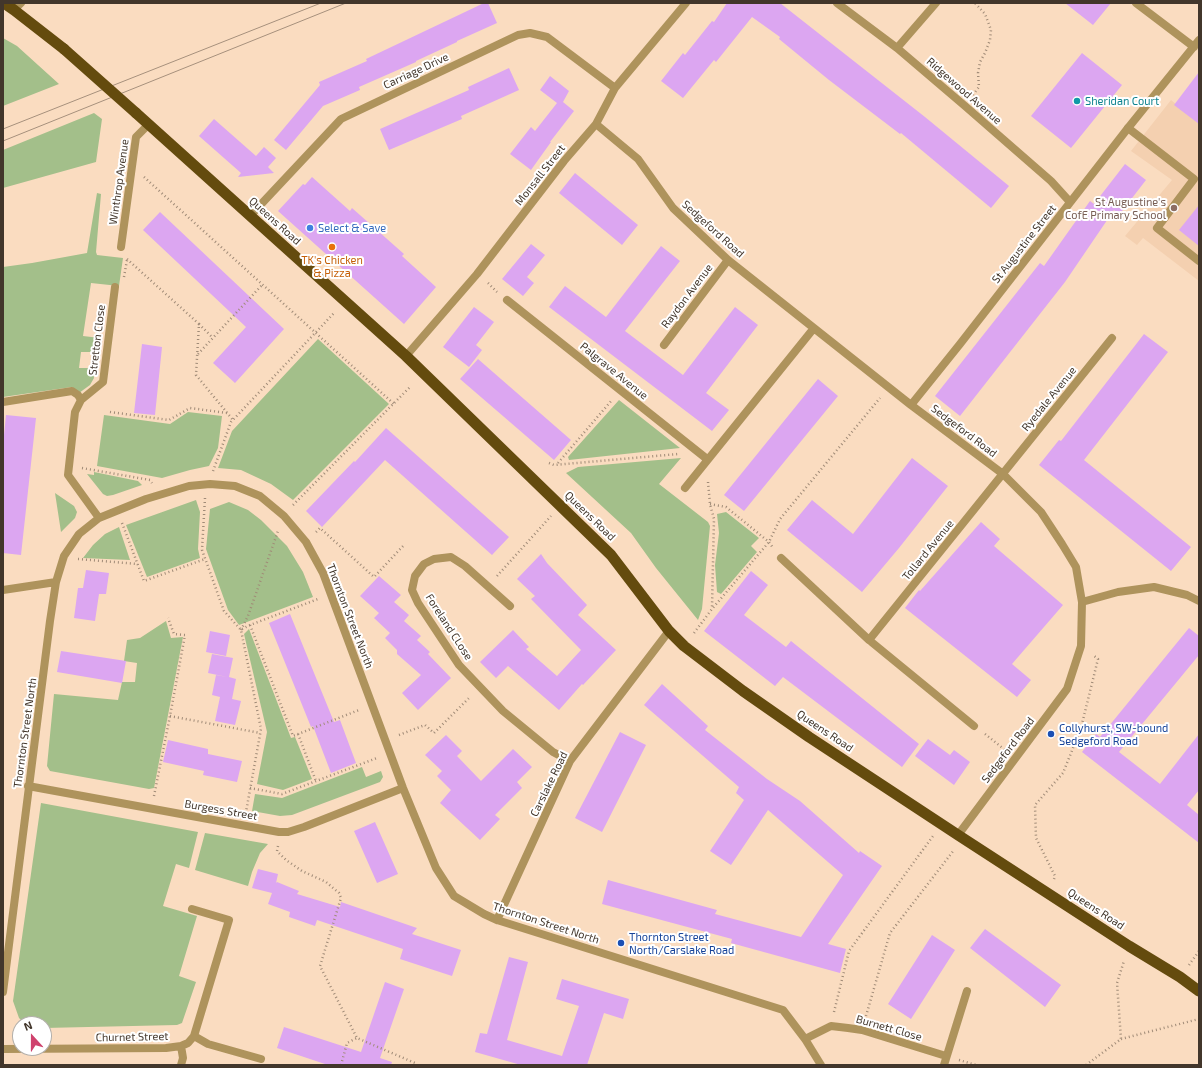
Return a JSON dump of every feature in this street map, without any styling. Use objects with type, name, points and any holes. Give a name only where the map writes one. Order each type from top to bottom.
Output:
[{"type":"highway","name":"Queens Road","points":[[4,3],[17,6],[406,356],[611,555],[669,631],[684,646],[755,699],[960,837],[1129,946],[1180,977],[1199,991]]},
{"type":"street","name":"Monsall Street","points":[[406,356],[477,274],[564,162],[596,124],[615,88],[686,3]]},
{"type":"street","name":"Ridgewood Avenue","points":[[837,3],[897,48],[965,106],[1051,181],[1070,202]]},
{"type":"street","points":[[897,48],[936,3]]},
{"type":"street","points":[[1136,3],[1196,43]]},
{"type":"street","name":"Carriage Drive","points":[[250,216],[341,119],[518,35],[530,33],[547,37],[615,88]]},
{"type":"street","name":"St Augustine Street","points":[[911,405],[1196,43]]},
{"type":"street","name":"Winthrop Avenue","points":[[121,247],[136,137],[149,124]]},
{"type":"street","name":"Sedgeford Road","points":[[596,124],[638,159],[673,208],[728,260],[911,405],[1003,474],[1041,512],[1076,567],[1082,602],[1081,646],[1067,689],[960,837]]},
{"type":"street","points":[[1128,128],[1194,179],[1157,228],[1199,261]]},
{"type":"street","name":"Raydon Avenue","points":[[664,345],[728,260]]},
{"type":"street","name":"Stretton Close","points":[[81,400],[103,382],[115,287]]},
{"type":"street","name":"Palgrave Avenue","points":[[507,300],[707,459]]},
{"type":"street","points":[[686,488],[707,459],[814,328]]},
{"type":"street","name":"Ryedale Avenue","points":[[1003,474],[1112,338]]},
{"type":"street","points":[[3,402],[72,391],[78,395],[81,400],[75,412],[68,475],[99,518]]},
{"type":"street","name":"Tollard Avenue","points":[[869,640],[1003,474]]},
{"type":"street","name":"Thornton Street North","points":[[3,992],[50,621],[56,582],[64,556],[79,534],[99,518],[146,500],[189,486],[210,484],[235,486],[260,496],[284,516],[306,542],[323,573],[403,788],[436,868],[454,896],[497,920],[783,1010],[821,1065]]},
{"type":"street","name":"Foreland CLose","points":[[510,606],[465,566],[451,557],[434,559],[424,564],[415,576],[412,590],[418,603],[459,665],[503,711],[552,752],[570,761]]},
{"type":"street","points":[[781,558],[869,640],[974,726]]},
{"type":"street","points":[[3,590],[56,582]]},
{"type":"street","points":[[1082,602],[1118,592],[1154,588],[1186,595],[1199,601]]},
{"type":"street","name":"Carslake Road","points":[[497,920],[570,761],[669,631]]},
{"type":"street","name":"Burgess Street","points":[[28,786],[279,832],[288,832],[304,827],[403,788]]},
{"type":"street","points":[[192,909],[229,920],[194,1036],[208,1044],[261,1059]]},
{"type":"street","points":[[944,1065],[967,991]]},
{"type":"street","points":[[804,1039],[831,1026]]},
{"type":"street","name":"Burnett Close","points":[[831,1026],[862,1030],[946,1056]]},
{"type":"street","name":"Churnet Street","points":[[3,1049],[166,1048],[181,1046],[188,1043],[194,1036]]},
{"type":"street","points":[[181,1046],[183,1058],[182,1065]]},
{"type":"path","points":[[965,106],[979,88],[978,73],[980,62],[990,40],[991,30],[985,14],[975,3]]},
{"type":"path","points":[[139,173],[394,404]]},
{"type":"path","points":[[121,247],[127,259],[213,338]]},
{"type":"path","points":[[115,287],[123,287],[127,259]]},
{"type":"path","points":[[477,274],[507,300]]},
{"type":"path","points":[[197,354],[262,285]]},
{"type":"path","points":[[210,484],[213,470],[231,422],[345,302]]},
{"type":"path","points":[[199,324],[196,375],[233,420]]},
{"type":"path","points":[[293,505],[411,386]]},
{"type":"path","points":[[684,646],[712,609],[769,542],[780,519],[889,387]]},
{"type":"path","points":[[558,464],[620,390]]},
{"type":"path","points":[[110,412],[169,420],[190,408],[228,414]]},
{"type":"path","points":[[550,463],[554,465],[683,454]]},
{"type":"path","points":[[82,468],[150,480],[153,484]]},
{"type":"path","points":[[708,478],[710,504],[714,519],[712,609]]},
{"type":"path","points":[[205,497],[202,550],[224,611],[241,630],[261,729],[246,813]]},
{"type":"path","points":[[710,504],[726,507],[769,542]]},
{"type":"path","points":[[488,586],[553,514]]},
{"type":"path","points":[[121,522],[144,581],[205,559]]},
{"type":"path","points":[[316,532],[320,528],[374,577],[404,545]]},
{"type":"path","points":[[241,630],[248,616],[278,530]]},
{"type":"path","points":[[76,559],[138,564]]},
{"type":"path","points":[[241,630],[250,625],[318,599]]},
{"type":"path","points":[[154,796],[185,635],[174,634],[168,618]]},
{"type":"path","points":[[250,625],[293,736],[362,709]]},
{"type":"path","points":[[1048,894],[1055,876],[1036,838],[1035,805],[1063,773],[1081,728],[1098,659],[1081,646]]},
{"type":"path","points":[[401,741],[399,735],[425,725],[434,732],[480,687]]},
{"type":"path","points":[[170,716],[260,733]]},
{"type":"path","points":[[974,726],[1016,758]]},
{"type":"path","points":[[298,734],[316,781]]},
{"type":"path","points":[[250,788],[282,794],[380,756]]},
{"type":"path","points":[[831,1026],[849,952],[941,824]]},
{"type":"path","points":[[279,832],[277,851],[286,860],[302,871],[326,882],[339,893],[341,898],[320,966],[357,1038],[417,1065]]},
{"type":"path","points":[[862,1030],[890,933],[960,837]]},
{"type":"path","points":[[1121,1039],[1117,983],[1129,946]]},
{"type":"path","points":[[1086,1065],[1121,1039],[1199,1018]]},
{"type":"path","points":[[341,1065],[347,1043],[357,1038]]},
{"type":"shaded area","name":"St Augustine's CofE Primary School","points":[[1171,100],[1199,123],[1199,281],[1143,238],[1137,245],[1125,236],[1172,180],[1131,151]]},
{"type":"green space","points":[[3,38],[17,46],[59,84],[3,106]]},
{"type":"green space","points":[[94,113],[102,119],[96,162],[3,188],[3,150]]},
{"type":"green space","points":[[97,193],[101,194],[97,255],[123,258],[119,286],[91,283],[83,336],[100,338],[102,340],[100,349],[96,352],[81,352],[79,368],[89,368],[93,371],[94,378],[90,385],[79,393],[72,387],[3,397],[3,267],[87,253]]},
{"type":"green space","points":[[318,339],[389,404],[293,500],[271,484],[241,470],[218,468],[232,431]]},
{"type":"green space","points":[[619,400],[680,448],[569,460],[568,457]]},
{"type":"green space","points":[[188,412],[222,416],[218,448],[209,466],[162,478],[97,466],[104,415],[170,424]]},
{"type":"green space","points":[[681,458],[659,484],[708,522],[710,526],[702,609],[698,620],[656,568],[631,533],[566,473],[578,467]]},
{"type":"green space","points":[[94,472],[138,481],[142,485],[107,496],[103,494],[87,474],[94,475]]},
{"type":"green space","points":[[55,493],[74,506],[77,512],[75,518],[61,532]]},
{"type":"green space","points":[[196,500],[200,512],[198,549],[200,558],[147,577],[126,525]]},
{"type":"green space","points":[[229,502],[248,510],[261,520],[287,546],[303,572],[313,597],[239,625],[228,610],[206,549],[210,509]]},
{"type":"green space","points":[[726,512],[759,538],[751,546],[757,552],[721,594],[717,592],[715,565],[719,533],[717,514]]},
{"type":"green space","points":[[119,527],[130,560],[83,558],[93,545],[105,534]]},
{"type":"green space","points":[[166,621],[171,638],[183,637],[154,788],[149,789],[50,771],[47,766],[54,694],[118,700],[122,682],[135,682],[137,663],[124,661],[127,640],[140,638]]},
{"type":"green space","points":[[249,629],[291,738],[295,737],[312,779],[283,790],[257,784],[267,732],[244,634]]},
{"type":"green space","points":[[362,767],[366,777],[381,771],[383,777],[380,782],[292,815],[280,816],[252,811],[255,794],[282,798]]},
{"type":"green space","points":[[41,803],[198,832],[189,868],[176,864],[163,906],[197,916],[179,976],[196,982],[182,1023],[177,1025],[52,1028],[52,1016],[18,1016],[13,1001]]},
{"type":"green space","points":[[205,833],[268,844],[260,853],[248,886],[195,870]]},
{"type":"building","points":[[484,3],[488,3],[497,23],[416,62],[359,87],[360,90],[323,106],[286,150],[274,140],[320,85],[319,82],[367,61],[366,59]]},
{"type":"building","points":[[727,3],[780,3],[925,117],[1009,186],[991,208],[901,133],[900,134],[829,80],[779,39],[780,37],[752,17],[716,62],[714,60],[683,98],[661,81],[683,53],[685,55],[712,21],[714,22]]},
{"type":"building","points":[[1065,3],[1111,3],[1093,25]]},
{"type":"building","name":"Sheridan Court","points":[[1082,53],[1122,85],[1071,148],[1031,116]]},
{"type":"building","points":[[509,68],[519,90],[461,116],[462,119],[389,150],[380,129],[469,90],[468,87]]},
{"type":"building","points":[[1199,72],[1199,124],[1174,105]]},
{"type":"building","points":[[550,76],[569,91],[563,102],[574,111],[531,170],[510,154],[531,127],[535,131],[557,103],[540,90]]},
{"type":"building","points":[[214,119],[256,156],[264,147],[276,158],[268,167],[274,173],[238,177],[241,173],[199,136]]},
{"type":"building","points":[[1125,164],[1146,180],[1119,215],[1114,210],[1065,282],[960,416],[935,396],[1040,263],[1044,266],[1090,201],[1094,204]]},
{"type":"building","points":[[575,173],[638,225],[622,245],[559,193]]},
{"type":"building","points":[[312,177],[350,211],[352,208],[404,254],[402,256],[436,287],[404,324],[278,211],[303,184],[305,185]]},
{"type":"building","points":[[1199,205],[1199,246],[1179,230]]},
{"type":"building","points":[[160,212],[284,329],[235,383],[213,363],[246,327],[143,230]]},
{"type":"building","points":[[531,244],[545,255],[527,277],[534,283],[523,296],[502,279]]},
{"type":"building","points":[[661,246],[680,261],[625,331],[683,375],[735,307],[758,325],[706,393],[729,410],[712,431],[549,307],[565,286],[606,317]]},
{"type":"building","points":[[474,307],[494,322],[476,345],[482,350],[469,367],[443,347]]},
{"type":"building","points":[[1144,334],[1168,352],[1084,460],[1191,547],[1171,571],[1039,465],[1059,440],[1061,441]]},
{"type":"building","points":[[142,344],[162,347],[155,415],[134,413]]},
{"type":"building","points":[[478,359],[571,440],[554,460],[460,379]]},
{"type":"building","points":[[818,379],[838,396],[744,511],[724,495]]},
{"type":"building","points":[[6,415],[36,418],[21,555],[3,553],[3,445]]},
{"type":"building","points":[[386,428],[509,537],[492,555],[385,460],[322,527],[306,511],[354,461],[355,462]]},
{"type":"building","points":[[912,458],[948,486],[862,592],[787,530],[812,500],[853,534]]},
{"type":"building","points":[[981,522],[1000,539],[994,546],[1063,605],[1012,664],[1031,680],[1017,697],[905,608],[919,590],[920,591]]},
{"type":"building","points":[[541,554],[547,563],[587,605],[578,615],[616,650],[583,685],[582,684],[559,710],[508,666],[496,678],[480,662],[513,630],[529,647],[526,649],[557,676],[581,650],[531,599],[535,596],[517,579]]},
{"type":"building","points":[[86,570],[109,573],[106,594],[99,594],[95,621],[74,618],[78,588],[83,588]]},
{"type":"building","points":[[751,571],[768,585],[744,615],[786,647],[791,641],[919,744],[902,767],[783,677],[775,686],[704,631]]},
{"type":"building","points":[[379,576],[401,595],[394,602],[409,615],[404,621],[421,636],[417,640],[430,652],[428,654],[451,678],[418,710],[402,693],[421,675],[397,654],[397,650],[385,638],[390,633],[374,618],[379,613],[360,596]]},
{"type":"building","points":[[290,614],[334,722],[340,720],[356,763],[331,773],[313,726],[311,727],[269,623]]},
{"type":"building","points":[[1189,628],[1199,636],[1199,655],[1119,752],[1160,784],[1199,734],[1199,790],[1187,805],[1199,815],[1199,843],[1082,752],[1096,734],[1100,737]]},
{"type":"building","points":[[210,631],[230,635],[226,656],[206,652]]},
{"type":"building","points":[[61,651],[126,661],[122,683],[57,672]]},
{"type":"building","points":[[212,654],[233,658],[229,677],[236,679],[232,699],[241,701],[235,725],[215,721],[220,697],[212,695],[216,675],[227,677],[208,673]]},
{"type":"building","points":[[662,684],[708,726],[705,730],[767,779],[800,801],[859,853],[860,851],[882,866],[828,944],[846,949],[840,973],[731,943],[732,939],[602,904],[608,880],[717,910],[715,914],[801,937],[843,875],[768,810],[731,865],[710,851],[744,800],[736,793],[739,787],[644,705]]},
{"type":"building","points":[[620,732],[646,745],[602,832],[575,818]]},
{"type":"building","points":[[446,735],[462,751],[457,756],[481,781],[513,749],[532,767],[517,782],[522,788],[495,815],[500,819],[480,840],[440,803],[451,790],[437,776],[442,771],[425,755]]},
{"type":"building","points":[[928,739],[950,755],[954,750],[970,762],[954,785],[915,756]]},
{"type":"building","points":[[168,740],[208,749],[208,754],[242,761],[237,782],[203,775],[204,771],[163,762]]},
{"type":"building","points":[[375,822],[398,874],[377,883],[354,831]]},
{"type":"building","points":[[258,869],[278,874],[276,883],[277,882],[299,891],[297,894],[340,907],[341,902],[417,928],[412,934],[461,950],[452,976],[400,959],[403,949],[317,920],[315,926],[289,917],[290,912],[268,904],[272,893],[252,888]]},
{"type":"building","points":[[985,929],[1061,985],[1045,1007],[970,948]]},
{"type":"building","points":[[932,935],[955,950],[911,1019],[888,1004]]},
{"type":"building","points":[[509,957],[528,962],[507,1040],[562,1056],[579,1006],[556,999],[562,979],[629,999],[623,1019],[604,1013],[587,1065],[521,1065],[475,1052],[480,1033],[487,1034]]},
{"type":"building","points":[[385,982],[404,989],[380,1058],[392,1062],[391,1065],[328,1065],[277,1048],[284,1027],[361,1052]]},
{"type":"tram line","points":[[3,129],[321,3]]},
{"type":"tram line","points":[[3,141],[346,3]]},
{"type":"place","name":"Sheridan Court","points":[[1077,101]]},
{"type":"place","name":"St Augustine's CofE Primary School","points":[[1174,208]]},
{"type":"place","name":"Select & Save","points":[[310,228]]},
{"type":"place","name":"TK's Chicken & Pizza","points":[[332,247]]},
{"type":"place","name":"Collyhurst, SW-bound Sedgeford Road","points":[[1051,734]]},
{"type":"place","name":"Thornton Street North/Carslake Road","points":[[621,943]]}]
